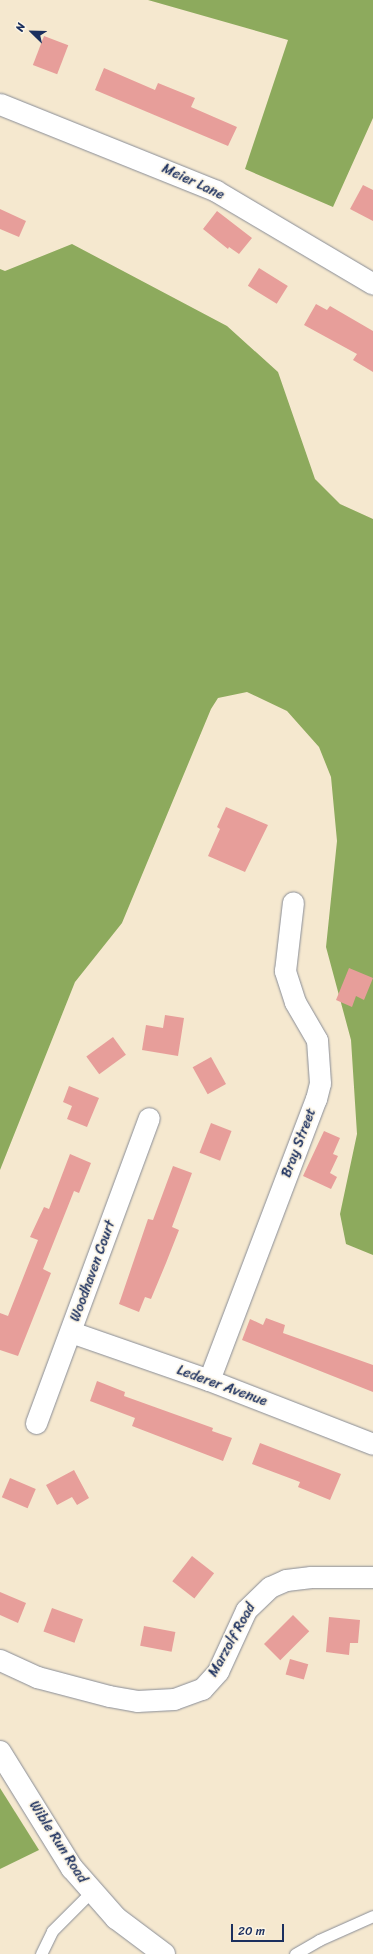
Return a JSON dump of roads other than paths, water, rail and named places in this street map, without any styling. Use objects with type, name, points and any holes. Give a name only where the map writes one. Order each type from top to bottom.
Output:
[{"type":"street","name":"Meier Lane","points":[[0,104],[216,191],[373,284]]},
{"type":"street","name":"Bray Street","points":[[209,1380],[316,1099],[320,1083],[317,1040],[295,1002],[285,971],[292,902]]},
{"type":"street","name":"Woodhaven Court","points":[[36,1422],[71,1332],[149,1118]]},
{"type":"street","name":"Lederer Avenue","points":[[71,1332],[209,1380],[373,1444]]},
{"type":"street","name":"Marzolf Road","points":[[0,1660],[37,1677],[109,1696],[137,1701],[174,1699],[202,1689],[218,1671],[246,1610],[270,1587],[286,1580],[311,1576],[373,1577]]},
{"type":"street","name":"Wible Run Road","points":[[0,1752],[72,1868],[91,1892],[116,1918],[164,1954]]},
{"type":"lane","points":[[41,1954],[52,1931],[91,1892]]},
{"type":"lane","points":[[295,1954],[319,1940],[373,1916]]}]
